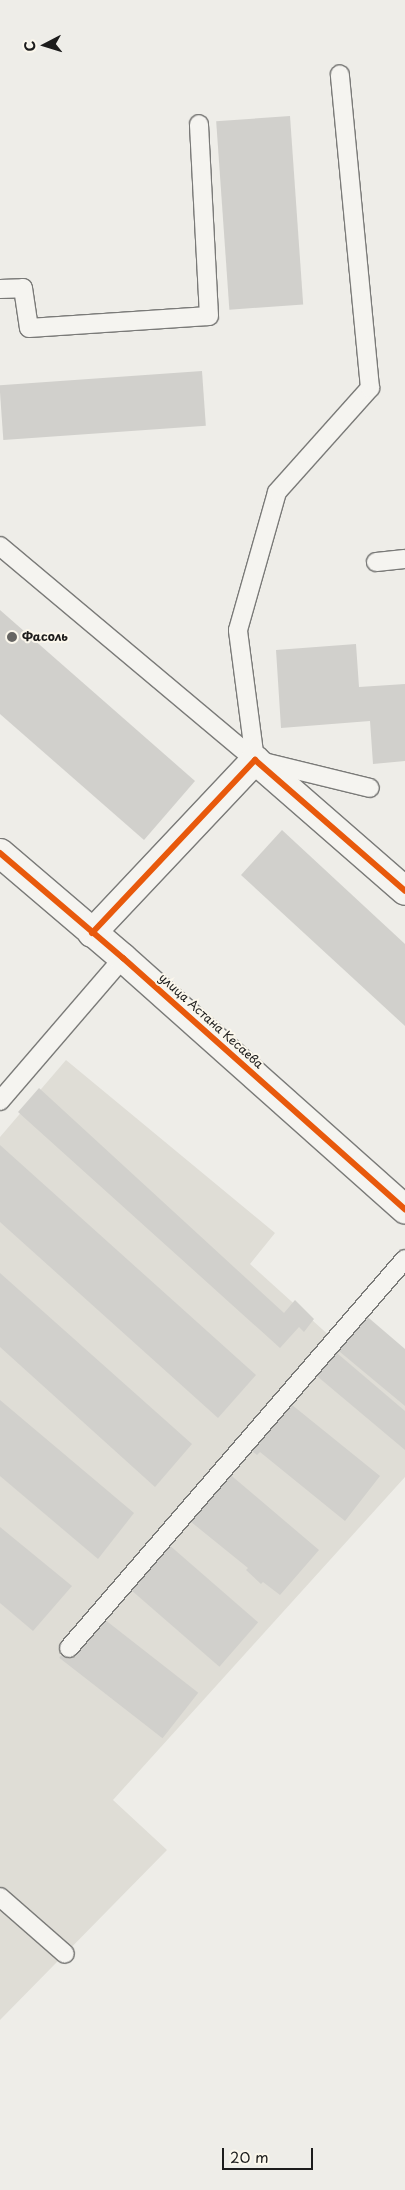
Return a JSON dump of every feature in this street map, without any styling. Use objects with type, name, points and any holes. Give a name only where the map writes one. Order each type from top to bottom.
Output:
[{"type":"street","points":[[92,932],[255,760],[405,891]]},
{"type":"street","name":"улица Астана Кесаева","points":[[0,853],[123,958],[405,1209]]},
{"type":"lane","points":[[255,760],[238,630],[277,492],[370,388],[340,74]]},
{"type":"lane","points":[[0,290],[23,288],[28,328],[210,316],[199,124]]},
{"type":"lane","points":[[0,546],[255,760],[370,788]]},
{"type":"lane","points":[[376,562],[405,559]]},
{"type":"lane","points":[[0,1101],[123,958]]},
{"type":"lane","points":[[68,1648],[405,1259]]},
{"type":"lane","points":[[0,1897],[65,1954]]},
{"type":"shaded area","points":[[66,1060],[275,1233],[250,1264],[405,1404],[405,1477],[113,1800],[167,1850],[0,2020],[0,1137]]},
{"type":"building","points":[[290,116],[303,305],[229,310],[216,121]]},
{"type":"building","points":[[202,371],[206,426],[3,440],[0,385]]},
{"type":"building","points":[[0,610],[195,781],[144,840],[0,714]]},
{"type":"building","points":[[356,644],[359,687],[405,684],[405,761],[373,764],[370,721],[281,728],[276,650]]},
{"type":"building","points":[[282,830],[405,944],[405,1026],[241,875]]},
{"type":"building","points":[[39,1088],[284,1313],[295,1300],[314,1319],[304,1332],[299,1327],[280,1348],[18,1112]]},
{"type":"building","points":[[0,1145],[256,1375],[218,1418],[0,1222]]},
{"type":"building","points":[[0,1273],[192,1444],[155,1487],[0,1347]]},
{"type":"building","points":[[363,1313],[405,1349],[405,1406],[334,1347]]},
{"type":"building","points":[[324,1342],[405,1411],[405,1450],[305,1366]]},
{"type":"building","points":[[281,1396],[380,1476],[345,1521],[260,1452],[257,1455],[242,1443]]},
{"type":"building","points":[[0,1400],[134,1513],[98,1559],[0,1476]]},
{"type":"building","points":[[220,1466],[319,1550],[280,1595],[263,1582],[261,1584],[246,1570],[248,1568],[180,1513]]},
{"type":"building","points":[[0,1527],[72,1586],[33,1631],[0,1603]]},
{"type":"building","points":[[160,1537],[258,1622],[219,1667],[121,1582]]},
{"type":"building","points":[[95,1612],[198,1693],[163,1738],[59,1658]]},
{"type":"cycle path","points":[[92,933],[255,760],[405,891]]},
{"type":"cycle path","points":[[0,853],[123,958],[405,1209]]},
{"type":"place","name":"Фасоль","points":[[12,637]]}]
